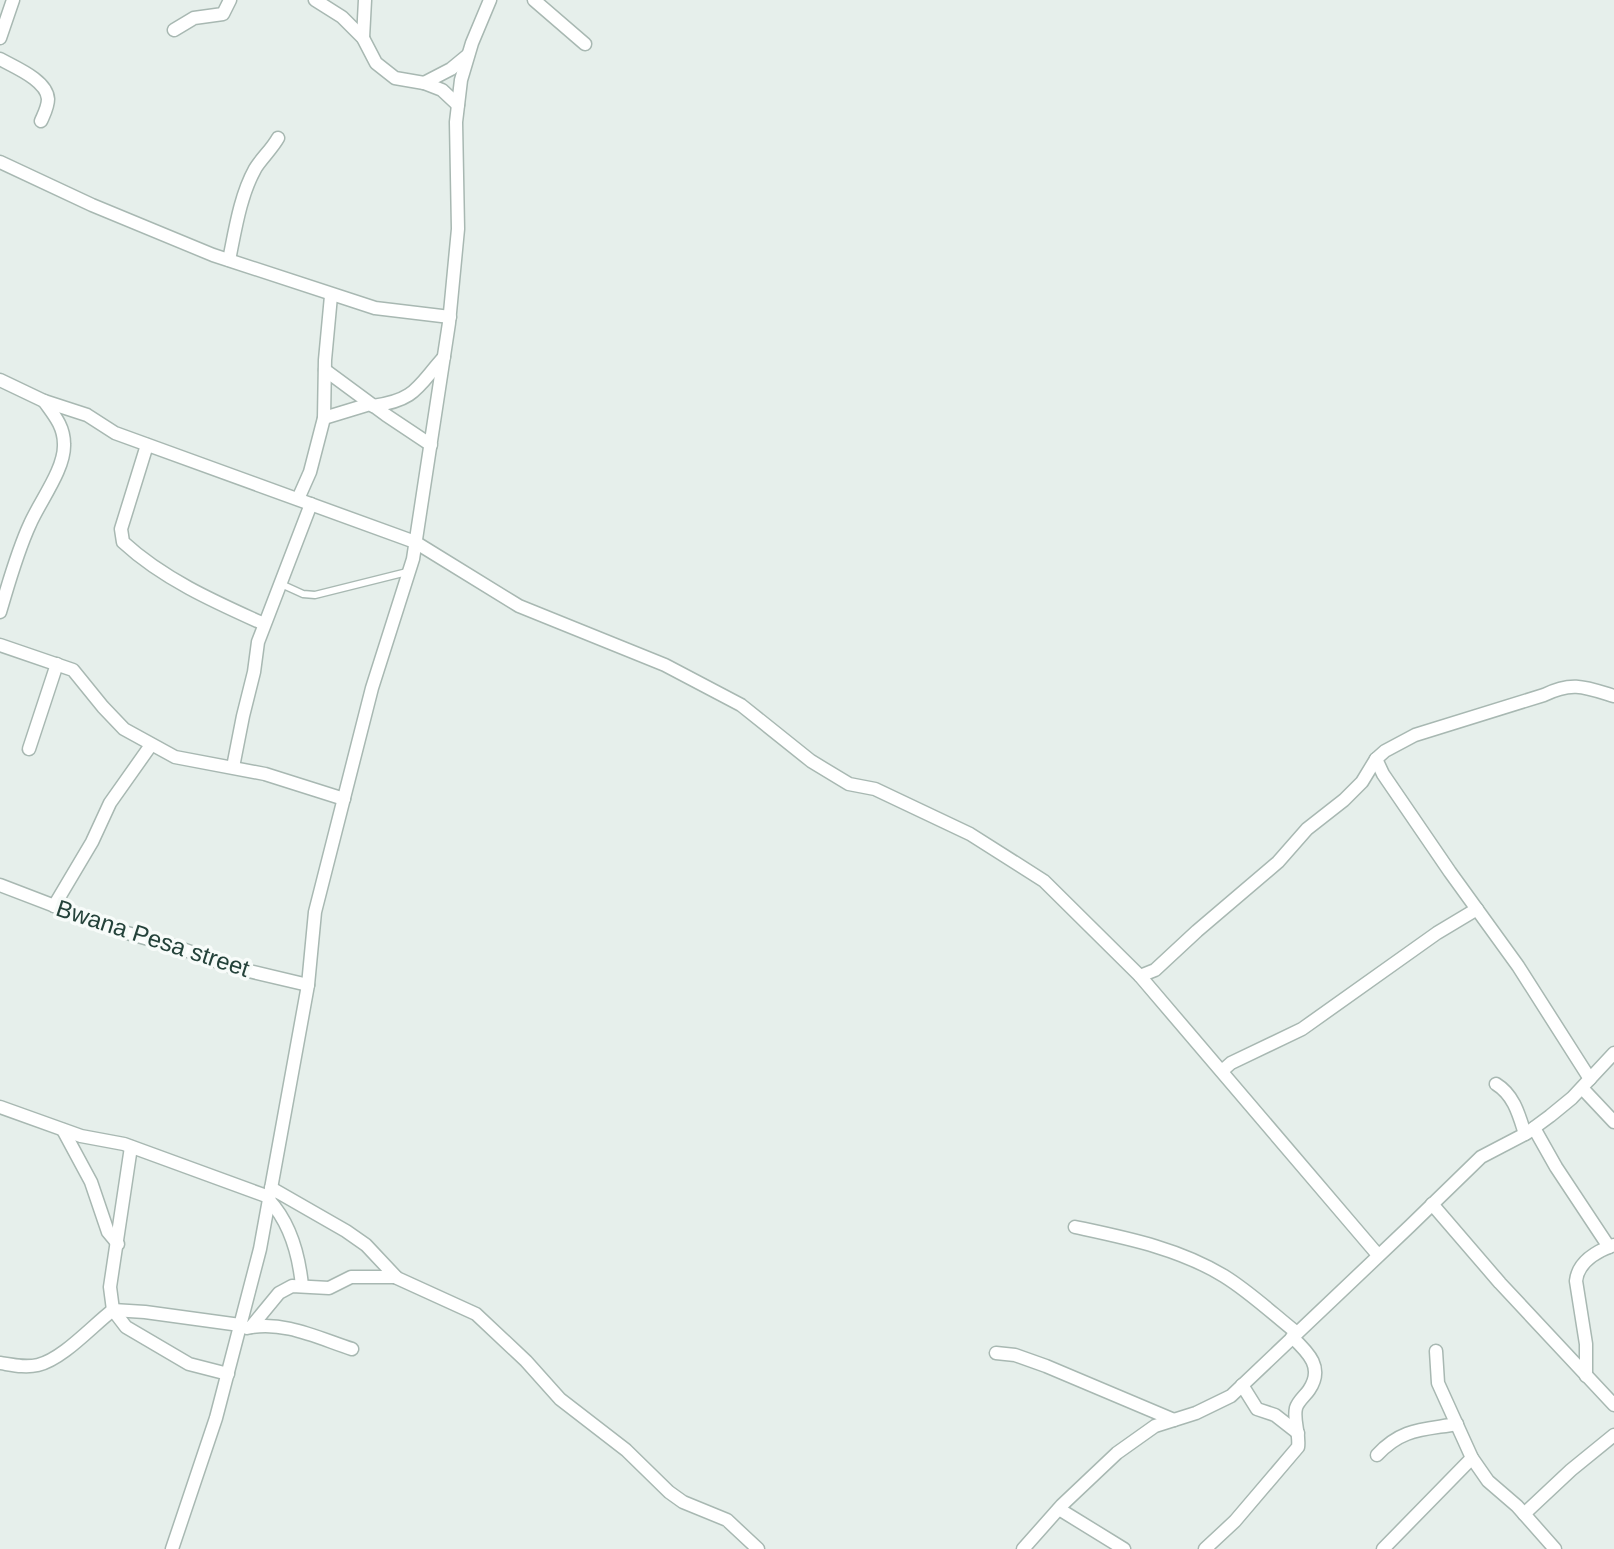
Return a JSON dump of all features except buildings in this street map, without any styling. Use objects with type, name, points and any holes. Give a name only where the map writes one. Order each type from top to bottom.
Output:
[{"type":"street","points":[[0,38],[13,0]]},
{"type":"street","points":[[174,30],[194,18],[223,14],[230,0]]},
{"type":"street","points":[[315,0],[342,17],[363,38],[376,63],[395,78],[424,83],[442,90],[458,105]]},
{"type":"street","points":[[363,38],[365,0]]},
{"type":"street","points":[[172,1549],[243,1327],[260,1249],[308,985],[315,912],[372,688],[409,572],[450,317],[458,229],[456,122],[461,80],[490,0]]},
{"type":"street","points":[[534,0],[585,44]]},
{"type":"street","points":[[424,83],[451,69],[468,55]]},
{"type":"street","points":[[0,59],[38,82],[46,93],[48,101],[41,121]]},
{"type":"street","points":[[229,260],[237,224],[256,167],[278,138]]},
{"type":"street","points":[[0,162],[146,228],[331,296],[375,309],[450,317]]},
{"type":"street","points":[[233,767],[258,642],[281,584],[324,418],[331,296]]},
{"type":"street","points":[[324,418],[402,400],[415,391],[444,357]]},
{"type":"street","points":[[325,370],[431,445]]},
{"type":"street","points":[[0,380],[44,401],[87,415],[115,433],[415,542],[519,606],[665,665],[741,705],[811,761],[849,784],[875,789],[970,834],[1044,881],[1140,976],[1378,1255]]},
{"type":"street","points":[[0,612],[2,597],[30,523],[55,475],[65,446],[61,425],[44,401]]},
{"type":"street","points":[[147,445],[121,528],[122,542],[150,565],[178,582],[264,624]]},
{"type":"street","points":[[0,645],[73,670],[124,729],[175,757],[265,774],[344,799]]},
{"type":"street","points":[[29,749],[57,664]]},
{"type":"street","points":[[1140,976],[1155,970],[1278,862],[1307,829],[1362,782],[1376,759],[1385,751],[1415,736],[1544,695],[1560,687],[1574,685],[1614,696]]},
{"type":"street","points":[[54,906],[92,842],[110,803],[151,745]]},
{"type":"street","points":[[1376,759],[1383,774],[1518,965],[1586,1084],[1614,1122]]},
{"type":"street","points":[[0,902],[3,886]]},
{"type":"street","name":"Bwana Pesa street","points":[[3,886],[120,931],[177,947],[232,967],[308,985]]},
{"type":"street","points":[[1222,1071],[1231,1063],[1302,1029],[1437,933],[1477,909]]},
{"type":"street","points":[[1023,1549],[1059,1509],[1117,1453],[1155,1426],[1196,1413],[1231,1396],[1481,1157],[1530,1131],[1586,1084],[1614,1053]]},
{"type":"street","points":[[1496,1084],[1503,1088],[1515,1104],[1530,1131],[1611,1246],[1580,1265],[1577,1272],[1576,1281],[1586,1344],[1586,1376]]},
{"type":"street","points":[[0,1108],[63,1130],[131,1147],[270,1195],[346,1231],[366,1245],[396,1277],[412,1287],[476,1314],[561,1399],[626,1450],[669,1492],[682,1502],[727,1520],[758,1549]]},
{"type":"street","points":[[63,1130],[91,1182],[108,1232],[118,1244]]},
{"type":"street","points":[[131,1147],[110,1287],[113,1310],[125,1327],[152,1344],[189,1364],[228,1374]]},
{"type":"street","points":[[270,1195],[289,1230],[300,1266],[302,1286]]},
{"type":"street","points":[[1432,1204],[1500,1283],[1614,1405]]},
{"type":"street","points":[[1075,1227],[1155,1246],[1195,1261],[1224,1276],[1294,1335],[1309,1355],[1316,1374],[1306,1394],[1297,1403],[1295,1413],[1298,1447],[1294,1455],[1235,1521],[1205,1549]]},
{"type":"street","points":[[243,1327],[279,1293],[292,1286],[328,1288],[351,1277],[396,1277]]},
{"type":"street","points":[[3,1365],[40,1365],[64,1352],[113,1310],[145,1312],[243,1327],[273,1325],[298,1330],[352,1349]]},
{"type":"street","points":[[1437,1351],[1438,1383],[1472,1458],[1488,1481],[1524,1514],[1555,1549]]},
{"type":"street","points":[[996,1353],[1015,1355],[1046,1366],[1174,1420]]},
{"type":"street","points":[[1242,1385],[1257,1409],[1275,1415],[1298,1433]]},
{"type":"street","points":[[1377,1455],[1395,1437],[1457,1424]]},
{"type":"street","points":[[1524,1514],[1580,1462],[1614,1435]]},
{"type":"street","points":[[1383,1549],[1472,1458]]},
{"type":"street","points":[[1059,1509],[1124,1549]]},
{"type":"lane","points":[[281,584],[303,594],[315,595],[409,572]]}]
